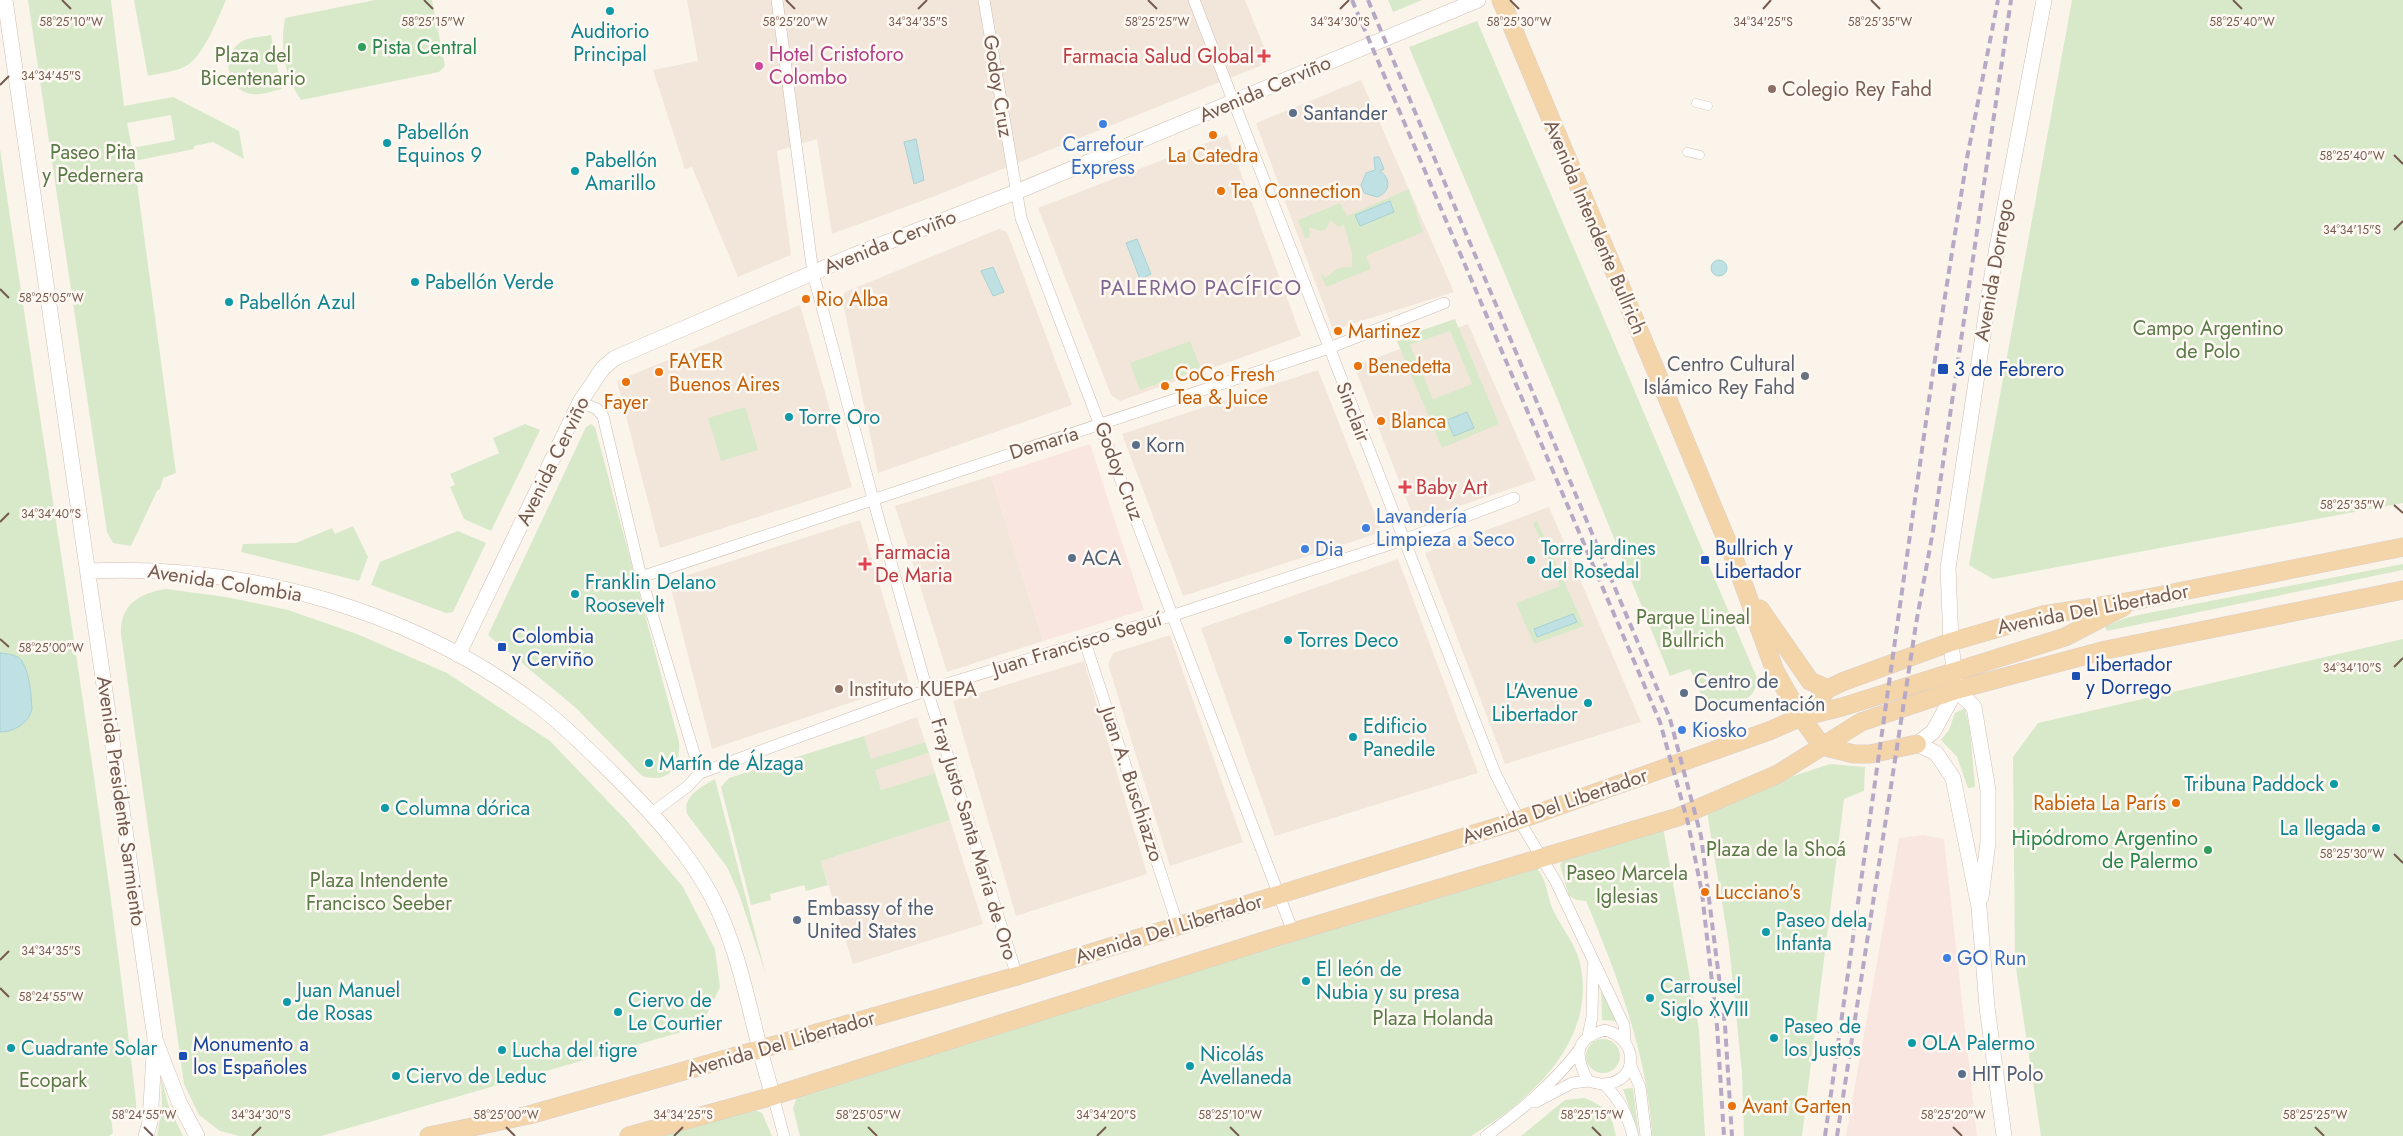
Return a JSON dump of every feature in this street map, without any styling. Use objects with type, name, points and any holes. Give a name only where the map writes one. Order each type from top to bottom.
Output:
[{"type":"main road","name":"Avenida Presidente Sarmiento","points":[[5,0],[155,1038],[150,1122],[146,1136]]},
{"type":"main road","name":"Avenida Cerviño","points":[[458,655],[580,402],[603,368],[629,350],[852,256],[1016,192],[1478,0]]},
{"type":"main road","name":"Avenida Intendente Bullrich","points":[[1501,0],[1748,592],[1774,671],[1801,717],[1822,746]]},
{"type":"main road","name":"Avenida Dorrego","points":[[1956,690],[1951,642],[1949,558],[1993,269],[2044,0]]},
{"type":"main road","name":"Avenida Del Libertador","points":[[428,1136],[529,1116],[1017,976],[1519,820],[1690,761],[1801,717],[1828,689],[1842,682],[1951,642],[2043,616],[2133,601],[2403,547]]},
{"type":"main road","name":"Avenida Colombia","points":[[89,571],[140,569],[191,573],[288,590],[318,598],[390,622],[458,655],[540,708],[598,759],[652,813],[693,866],[722,919],[736,952],[758,1051],[773,1096]]},
{"type":"main road","name":"Avenida Del Libertador","points":[[629,1136],[773,1096],[1294,932],[1542,856],[1678,817],[1778,774],[1861,722],[1956,690],[2106,650],[2403,590]]},
{"type":"main road","name":"Avenida Intendente Bullrich","points":[[1748,592],[1810,680],[1828,689]]},
{"type":"main road","points":[[1801,717],[1842,707],[2064,637],[2133,601]]},
{"type":"main road","points":[[1822,746],[1854,754],[1870,754],[1917,744],[1933,732],[1956,690],[1974,707],[1988,790],[1988,842],[1979,907]]},
{"type":"main road","name":"Avenida Del Libertador","points":[[1801,717],[1861,722]]},
{"type":"main road","points":[[1917,744],[1936,753],[1953,778],[1979,907],[1987,1007],[2004,1136]]},
{"type":"main road","name":"Avenida Presidente Sarmiento","points":[[155,1038],[179,1102],[197,1136]]},
{"type":"main road","name":"Avenida Del Libertador","points":[[485,1136],[529,1116]]},
{"type":"street","name":"Fray Justo Santa María de Oro","points":[[777,0],[814,273],[873,499],[927,690],[1017,976]]},
{"type":"street","name":"Godoy Cruz","points":[[984,0],[1021,218],[1294,932]]},
{"type":"street","name":"Sinclair","points":[[1194,0],[1495,773],[1519,820],[1542,856],[1594,962],[1624,1025],[1625,1041]]},
{"type":"street","points":[[1696,103],[1708,106]]},
{"type":"street","points":[[1687,152],[1700,155]]},
{"type":"street","name":"Demaría","points":[[641,577],[1329,348],[1444,303]]},
{"type":"street","points":[[580,402],[597,409],[603,416],[641,577],[700,773]]},
{"type":"street","name":"Juan Francisco Seguí","points":[[652,813],[688,786],[700,773],[927,690],[1174,615],[1403,540],[1514,498]]},
{"type":"street","name":"Juan A. Buschiazzo","points":[[1085,642],[1178,926]]},
{"type":"street","points":[[1486,1136],[1519,1112],[1553,1080],[1579,1050],[1588,1036],[1592,1018],[1594,962]]},
{"type":"street","points":[[1588,1036],[1605,1030],[1615,1033],[1629,1047],[1631,1066],[1640,1087],[1646,1136]]},
{"type":"street","points":[[1579,1050],[1579,1064],[1588,1082]]},
{"type":"street","points":[[1519,1112],[1572,1083],[1604,1084],[1625,1075],[1631,1066]]},
{"type":"street","points":[[1604,1084],[1621,1103],[1627,1115],[1633,1136]]},
{"type":"street","points":[[773,1096],[784,1136]]},
{"type":"shaded area","points":[[687,0],[1245,0],[1270,62],[935,196],[832,234],[817,139],[777,151],[791,255],[738,277],[692,167],[685,169],[653,70],[698,61]]},
{"type":"shaded area","points":[[1361,80],[1454,292],[1333,330],[1256,123]]},
{"type":"shaded area","points":[[1227,135],[1301,336],[1120,401],[1111,395],[1038,208]]},
{"type":"shaded area","points":[[999,229],[1007,232],[1072,405],[878,473],[842,298],[845,292]]},
{"type":"shaded area","points":[[800,305],[852,487],[660,548],[617,381]]},
{"type":"shaded area","points":[[1468,324],[1536,480],[1415,521],[1354,366]]},
{"type":"shaded area","points":[[1318,370],[1382,532],[1183,596],[1122,434]]},
{"type":"shaded area","name":"ACA","points":[[1090,444],[1144,610],[1043,641],[991,476]]},
{"type":"shaded area","points":[[991,476],[1043,641],[947,672],[895,506]]},
{"type":"shaded area","points":[[1549,507],[1641,722],[1505,764],[1425,553]]},
{"type":"shaded area","points":[[860,520],[909,683],[712,749],[669,581]]},
{"type":"shaded area","points":[[1398,559],[1478,773],[1275,836],[1201,628]]},
{"type":"shaded area","points":[[1170,635],[1243,842],[1170,866],[1108,664],[1113,653]]},
{"type":"shaded area","points":[[1084,661],[1147,874],[1016,916],[953,701]]},
{"type":"shaded area","points":[[917,717],[925,742],[871,760],[864,736]]},
{"type":"shaded area","points":[[929,753],[935,773],[881,790],[874,770]]},
{"type":"shaded area","points":[[950,820],[983,924],[853,964],[821,861]]},
{"type":"shaded area","name":"OLA Palermo","points":[[1923,835],[1944,839],[1977,1136],[1846,1136],[1899,838]]},
{"type":"green space","name":"Paseo Pita y Pedernera","points":[[28,0],[111,0],[124,106],[173,97],[239,131],[244,159],[213,142],[194,146],[194,149],[134,161],[176,473],[163,478],[160,489],[157,491],[131,546],[113,543],[107,532]],"holes":[[[171,115],[175,140],[132,148],[127,123]]]},
{"type":"green space","points":[[134,0],[226,0],[204,46],[192,61],[177,70],[148,76]]},
{"type":"green space","name":"Pista Central","points":[[375,0],[432,0],[445,66],[439,72],[301,100],[295,91],[285,61],[283,40],[285,18]]},
{"type":"green space","points":[[1388,0],[1422,0],[1393,12]]},
{"type":"green space","name":"Campo Argentino de Polo","points":[[2072,0],[2403,0],[2403,503],[1993,579],[1969,565]]},
{"type":"green space","name":"Parque Lineal Bullrich","points":[[1477,21],[1757,678],[1756,687],[1747,698],[1708,711],[1690,669],[1670,676],[1555,393],[1409,47]]},
{"type":"green space","name":"Plaza del Bicentenario","points":[[271,35],[282,89],[259,94],[243,91],[236,86],[229,71],[230,55],[234,48],[244,40]]},
{"type":"green space","name":"Ecopark","points":[[0,149],[106,863],[136,1102],[136,1114],[110,1109],[113,1133],[109,1136],[0,1136]]},
{"type":"green space","points":[[1409,189],[1423,232],[1366,256],[1371,269],[1326,287],[1320,273],[1326,278],[1338,269],[1352,267],[1352,253],[1344,225],[1338,227],[1331,220],[1326,229],[1320,231],[1309,227],[1310,237],[1305,239],[1298,220],[1340,203],[1347,216]],"holes":[[[1389,201],[1360,226],[1356,215]]]},
{"type":"green space","points":[[1455,319],[1499,424],[1442,448],[1396,339]],"holes":[[[1450,331],[1472,384],[1433,399],[1410,345]]]},
{"type":"green space","points":[[1190,341],[1201,369],[1140,390],[1130,363]]},
{"type":"green space","points":[[745,407],[758,450],[721,461],[708,418]]},
{"type":"green space","points":[[525,424],[540,430],[491,531],[464,519],[450,487],[455,485],[450,474],[499,453],[493,438]]},
{"type":"green space","points":[[591,424],[595,427],[679,742],[678,759],[675,766],[666,775],[659,778],[642,776],[576,708],[488,635],[586,427]]},
{"type":"green space","points":[[1537,521],[1584,626],[1534,644],[1516,603],[1560,586],[1533,523]]},
{"type":"green space","points":[[353,526],[368,557],[359,581],[241,552],[243,544],[296,543],[332,528],[335,534]]},
{"type":"green space","points":[[458,531],[486,543],[453,612],[446,613],[371,585],[380,562]]},
{"type":"green space","points":[[2403,564],[2403,570],[2107,631],[2105,627],[2125,618],[2148,613]]},
{"type":"green space","name":"Plaza Intendente Francisco Seeber","points":[[166,589],[226,597],[288,610],[357,634],[447,673],[550,741],[626,820],[683,887],[715,949],[720,987],[705,1018],[685,1031],[321,1136],[239,1136],[220,1131],[199,1115],[184,1084],[121,634],[124,615],[133,602],[140,597]]},
{"type":"green space","name":"Hipódromo Argentino de Palermo","points":[[2403,639],[2403,1136],[2041,1136],[2015,962],[2013,757],[2038,723]]},
{"type":"green space","points":[[1965,708],[1970,731],[1975,787],[1968,788],[1957,757],[1941,740],[1949,730],[1955,713]]},
{"type":"green space","points":[[864,736],[871,759],[925,742],[929,753],[875,770],[881,790],[935,773],[950,820],[821,861],[828,885],[806,891],[804,885],[770,894],[771,900],[751,905],[721,787],[729,778]]},
{"type":"green space","name":"Plaza de la Shoá","points":[[1830,764],[1865,767],[1864,791],[1844,799],[1802,1136],[1744,1136],[1742,1073],[1729,945],[1707,812],[1781,780]]},
{"type":"green space","points":[[715,779],[766,975],[739,894],[727,867],[687,814],[687,802],[690,797]]},
{"type":"green space","name":"Paseo Marcela Iglesias","points":[[1663,827],[1699,1029],[1705,1136],[1652,1136],[1649,1106],[1638,1046],[1609,957],[1586,901],[1576,900],[1569,896],[1560,865],[1565,858]]},
{"type":"green space","name":"Plaza Holanda","points":[[1533,865],[1544,880],[1551,906],[1578,956],[1583,991],[1579,1017],[1569,1042],[1555,1065],[1537,1086],[1494,1122],[1471,1136],[800,1136],[793,1108],[797,1097]]},
{"type":"green space","points":[[1601,985],[1617,1021],[1602,1020]]},
{"type":"green space","points":[[1603,1039],[1610,1040],[1615,1044],[1619,1049],[1619,1063],[1615,1068],[1610,1072],[1603,1073],[1596,1072],[1591,1068],[1587,1063],[1586,1056],[1587,1049],[1591,1044],[1596,1040]]},
{"type":"green space","points":[[161,1077],[168,1104],[183,1136],[157,1136],[162,1105]]},
{"type":"green space","points":[[1633,1088],[1639,1136],[1623,1089]]},
{"type":"green space","points":[[1585,1098],[1607,1112],[1616,1136],[1521,1136],[1565,1100]]},
{"type":"green space","points":[[755,1110],[762,1113],[772,1136],[651,1136]]},
{"type":"water","points":[[916,139],[924,180],[914,184],[904,142]]},
{"type":"water","points":[[1374,157],[1379,157],[1384,169],[1380,171],[1388,181],[1385,192],[1377,197],[1364,193],[1361,185],[1366,173],[1375,170]]},
{"type":"water","points":[[1390,201],[1394,212],[1360,226],[1355,215]]},
{"type":"water","points":[[1137,239],[1151,274],[1140,279],[1126,243]]},
{"type":"water","points":[[1719,260],[1725,262],[1727,268],[1725,274],[1719,276],[1713,274],[1711,268],[1713,262]]},
{"type":"water","points":[[993,267],[1004,292],[993,296],[981,271]]},
{"type":"water","points":[[1467,412],[1474,428],[1454,436],[1447,420]]},
{"type":"water","points":[[1573,614],[1577,622],[1537,637],[1534,629]]},
{"type":"water","points":[[0,653],[15,656],[22,661],[31,691],[32,709],[28,718],[20,726],[5,732],[0,732]]},
{"type":"railway","points":[[1352,0],[1660,722],[1688,823],[1702,893],[1717,1026],[1724,1136]]},
{"type":"railway","points":[[1368,0],[1670,719],[1701,836],[1725,1025],[1732,1136]]},
{"type":"railway","points":[[1825,1136],[1933,372],[1967,158],[1998,0]]},
{"type":"railway","points":[[1837,1136],[1916,624],[1933,531],[2011,0]]},
{"type":"place","name":"Auditorio Principal","points":[[610,11]]},
{"type":"place","name":"Pista Central","points":[[362,47]]},
{"type":"place","name":"Farmacia Salud Global","points":[[1264,56]]},
{"type":"place","name":"Hotel Cristoforo Colombo","points":[[759,66]]},
{"type":"place","name":"Colegio Rey Fahd","points":[[1772,89]]},
{"type":"place","name":"Santander","points":[[1293,113]]},
{"type":"place","name":"Carrefour Express","points":[[1103,124]]},
{"type":"place","name":"La Catedra","points":[[1213,135]]},
{"type":"place","name":"Pabellón Equinos 9","points":[[387,143]]},
{"type":"place","name":"Pabellón Amarillo","points":[[575,171]]},
{"type":"place","name":"Tea Connection","points":[[1221,191]]},
{"type":"place","name":"Pabellón Verde","points":[[415,282]]},
{"type":"place","name":"Rio Alba","points":[[806,299]]},
{"type":"place","name":"Pabellón Azul","points":[[229,302]]},
{"type":"place","name":"Martinez","points":[[1338,331]]},
{"type":"place","name":"Benedetta","points":[[1358,366]]},
{"type":"place","name":"3 de Febrero","points":[[1943,369]]},
{"type":"place","name":"FAYER Buenos Aires","points":[[659,372]]},
{"type":"place","name":"Centro Cultural Islámico Rey Fahd","points":[[1805,376]]},
{"type":"place","name":"Fayer","points":[[626,382]]},
{"type":"place","name":"CoCo Fresh Tea & Juice","points":[[1165,386]]},
{"type":"place","name":"Torre Oro","points":[[789,417]]},
{"type":"place","name":"Blanca","points":[[1381,421]]},
{"type":"place","name":"Korn","points":[[1136,445]]},
{"type":"place","name":"Baby Art","points":[[1405,487]]},
{"type":"place","name":"Lavandería Limpieza a Seco","points":[[1366,528]]},
{"type":"place","name":"Dia","points":[[1305,549]]},
{"type":"place","name":"ACA","points":[[1072,558]]},
{"type":"place","name":"Torre Jardines del Rosedal","points":[[1531,560]]},
{"type":"place","name":"Bullrich y Libertador","points":[[1705,560]]},
{"type":"place","name":"Farmacia De Maria","points":[[865,564]]},
{"type":"place","name":"Franklin Delano Roosevelt","points":[[575,594]]},
{"type":"place","name":"Torres Deco","points":[[1288,640]]},
{"type":"place","name":"Colombia y Cerviño","points":[[502,647]]},
{"type":"place","name":"Libertador y Dorrego","points":[[2076,676]]},
{"type":"place","name":"Instituto KUEPA","points":[[839,689]]},
{"type":"place","name":"Centro de Documentación","points":[[1684,693]]},
{"type":"place","name":"L'Avenue Libertador","points":[[1588,703]]},
{"type":"place","name":"Kiosko","points":[[1682,730]]},
{"type":"place","name":"Edificio Panedile","points":[[1353,737]]},
{"type":"place","name":"Martín de Álzaga","points":[[649,763]]},
{"type":"place","name":"Tribuna Paddock","points":[[2334,784]]},
{"type":"place","name":"Rabieta La París","points":[[2176,803]]},
{"type":"place","name":"Columna dórica","points":[[385,808]]},
{"type":"place","name":"La llegada","points":[[2376,828]]},
{"type":"place","name":"Hipódromo Argentino de Palermo","points":[[2208,850]]},
{"type":"place","name":"Lucciano's","points":[[1705,892]]},
{"type":"place","name":"Embassy of the United States","points":[[797,920]]},
{"type":"place","name":"Paseo dela Infanta","points":[[1766,932]]},
{"type":"place","name":"GO Run","points":[[1947,958]]},
{"type":"place","name":"El león de Nubia y su presa","points":[[1306,981]]},
{"type":"place","name":"Carrousel Siglo XVIII","points":[[1650,998]]},
{"type":"place","name":"Juan Manuel de Rosas","points":[[287,1002]]},
{"type":"place","name":"Ciervo de Le Courtier","points":[[618,1012]]},
{"type":"place","name":"Paseo de los Justos","points":[[1774,1038]]},
{"type":"place","name":"OLA Palermo","points":[[1912,1043]]},
{"type":"place","name":"Cuadrante Solar","points":[[11,1048]]},
{"type":"place","name":"Lucha del tigre","points":[[502,1050]]},
{"type":"place","name":"Monumento a los Españoles","points":[[183,1056]]},
{"type":"place","name":"Nicolás Avellaneda","points":[[1190,1066]]},
{"type":"place","name":"HIT Polo","points":[[1962,1074]]},
{"type":"place","name":"Ciervo de Leduc","points":[[396,1076]]},
{"type":"place","name":"Avant Garten","points":[[1732,1106]]},
{"type":"district","name":"PALERMO PACÍFICO","points":[[1201,288]]}]
